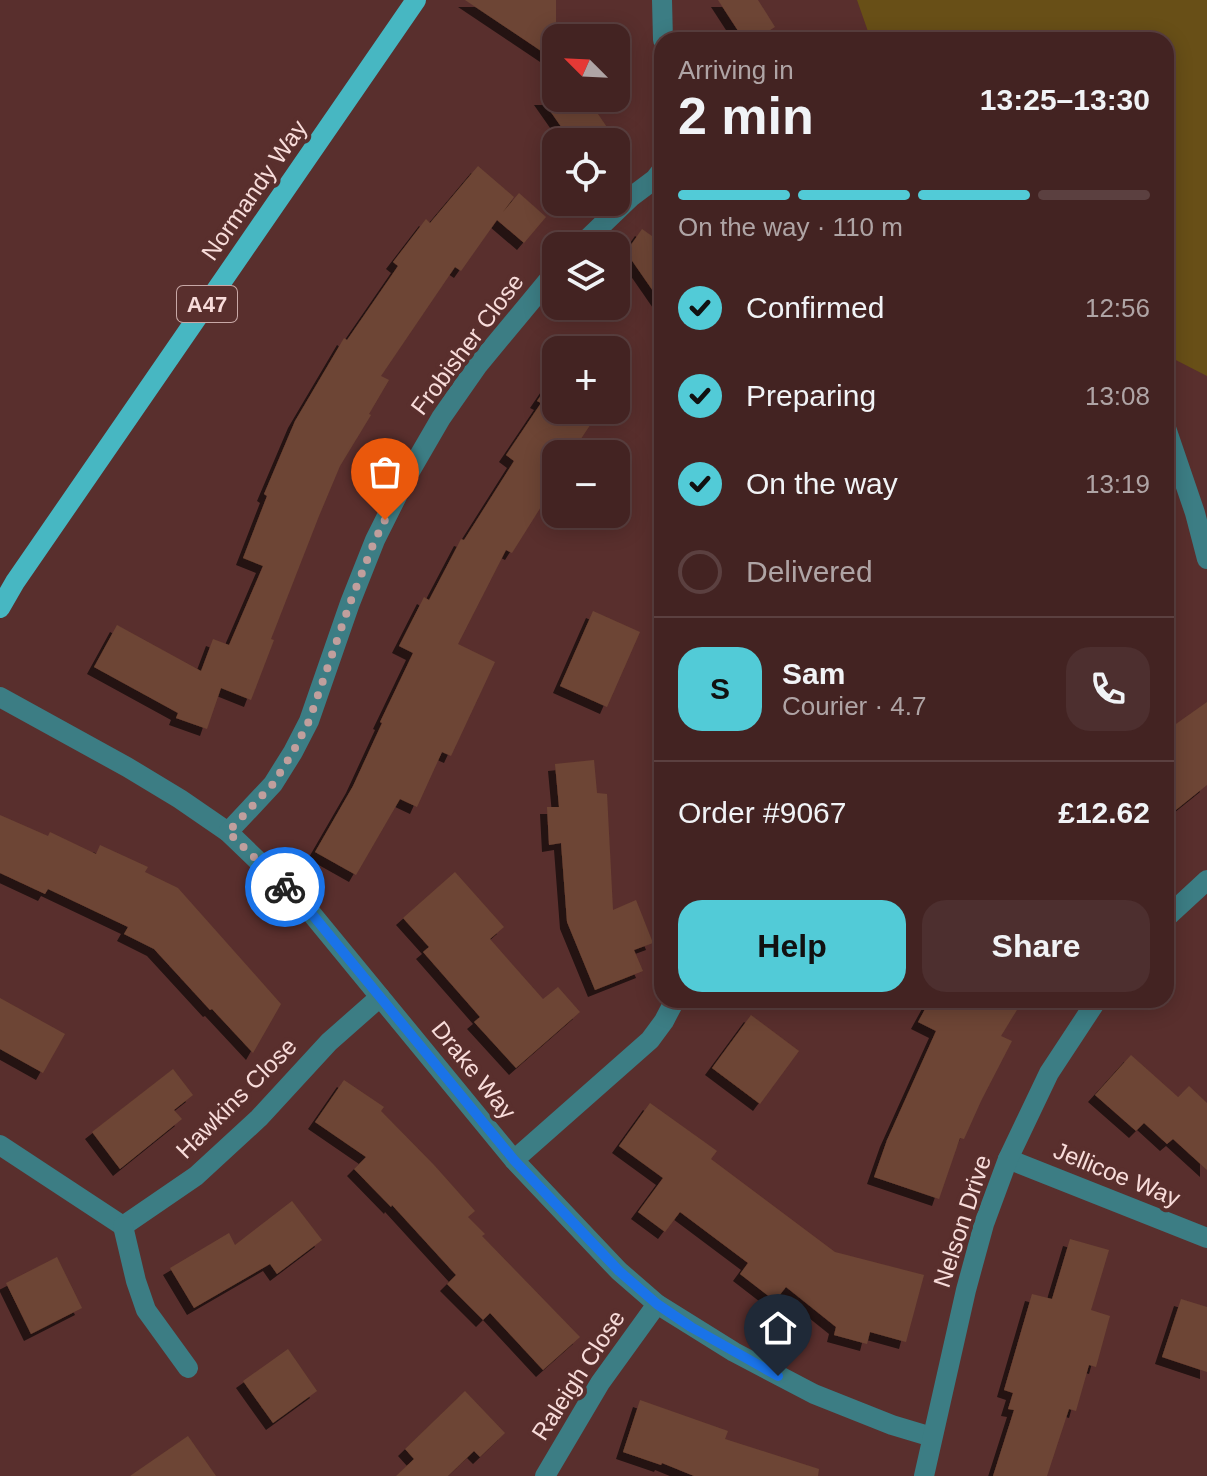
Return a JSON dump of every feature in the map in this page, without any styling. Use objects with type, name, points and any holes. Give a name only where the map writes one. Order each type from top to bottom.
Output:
[{"type":"main road","name":"Normandy Way","points":[[0,608],[416,0]]},
{"type":"street","points":[[662,0],[663,32]]},
{"type":"street","points":[[595,232],[654,180]]},
{"type":"street","name":"Frobisher Close","points":[[228,832],[273,784],[309,721],[375,540],[405,480],[441,418],[478,365],[542,285]]},
{"type":"street","points":[[1174,451],[1207,559]]},
{"type":"street","name":"Drake Way","points":[[0,697],[127,767],[228,832],[307,908],[514,1160],[619,1271],[657,1304],[734,1352],[814,1394],[932,1437]]},
{"type":"street","points":[[1174,911],[1207,880]]},
{"type":"street","name":"Hawkins Close","points":[[123,1226],[196,1176],[259,1118],[329,1042],[380,997]]},
{"type":"street","points":[[514,1160],[650,1040],[671,1008]]},
{"type":"street","name":"Nelson Drive","points":[[924,1476],[984,1224],[1008,1159],[1049,1073],[1092,1008]]},
{"type":"street","points":[[0,1145],[123,1226],[146,1310],[188,1368]]},
{"type":"street","name":"Jellicoe Way","points":[[1008,1159],[1207,1238]]},
{"type":"street","name":"Raleigh Close","points":[[545,1476],[600,1383],[657,1304]]},
{"type":"shaded area","points":[[857,0],[1207,0],[1207,376],[1174,359],[1174,32],[868,32]]},
{"type":"building","points":[[465,0],[556,0],[556,24],[542,24],[542,52]]},
{"type":"building","points":[[718,0],[758,0],[775,27],[767,32],[739,32]]},
{"type":"building","points":[[551,112],[597,112],[608,128],[562,128]]},
{"type":"building","points":[[478,166],[514,197],[503,212],[519,193],[546,217],[524,243],[497,220],[461,271],[455,267],[381,376],[389,380],[340,466],[271,639],[274,640],[251,700],[221,688],[207,729],[176,718],[178,713],[94,667],[117,625],[201,671],[213,639],[229,645],[263,566],[243,558],[267,496],[264,494],[295,421],[344,338],[347,340],[398,266],[393,262],[426,219],[430,223]]},
{"type":"building","points":[[642,229],[654,237],[654,292],[630,258],[630,246]]},
{"type":"building","points":[[542,394],[542,424],[591,424],[580,440],[542,440],[542,505],[512,553],[506,550],[458,644],[495,662],[451,756],[442,752],[417,807],[400,799],[356,875],[315,852],[353,786],[413,653],[399,646],[424,597],[429,600],[461,539],[464,540],[514,461],[506,455],[541,403],[537,401]]},
{"type":"building","points":[[593,611],[640,632],[607,707],[560,686]]},
{"type":"building","points":[[1207,702],[1207,785],[1174,812],[1174,725]]},
{"type":"building","points":[[594,760],[597,793],[607,794],[613,910],[636,900],[653,943],[634,950],[643,971],[595,990],[567,922],[561,843],[549,845],[547,807],[559,807],[555,764]]},
{"type":"building","points":[[0,815],[48,836],[50,832],[96,854],[100,845],[148,867],[145,872],[178,888],[281,1004],[253,1053],[154,949],[124,934],[128,927],[48,889],[45,894],[0,873]]},
{"type":"building","points":[[455,872],[504,927],[490,939],[543,999],[558,987],[580,1012],[516,1068],[474,1022],[480,1017],[423,952],[429,947],[403,918]]},
{"type":"building","points":[[0,998],[65,1034],[43,1073],[0,1049]]},
{"type":"building","points":[[926,1008],[1018,1008],[1001,1036],[1012,1041],[964,1139],[960,1138],[939,1199],[874,1177],[887,1140],[936,1031],[918,1022]]},
{"type":"building","points":[[751,1015],[799,1051],[760,1104],[712,1068]]},
{"type":"building","points":[[1131,1055],[1178,1097],[1189,1086],[1207,1103],[1207,1170],[1173,1139],[1167,1144],[1144,1123],[1136,1131],[1095,1095]]},
{"type":"building","points":[[173,1069],[193,1095],[174,1110],[182,1119],[120,1169],[92,1132]]},
{"type":"building","points":[[344,1080],[384,1107],[381,1111],[475,1211],[468,1217],[485,1234],[482,1236],[580,1337],[543,1370],[490,1313],[483,1320],[447,1284],[456,1275],[392,1205],[354,1169],[366,1157],[315,1122]]},
{"type":"building","points":[[650,1103],[717,1151],[711,1159],[835,1252],[924,1275],[906,1342],[870,1332],[867,1344],[834,1335],[836,1327],[786,1287],[775,1301],[740,1274],[748,1263],[680,1212],[665,1232],[638,1212],[663,1178],[619,1146]]},
{"type":"building","points":[[292,1201],[322,1240],[277,1274],[270,1264],[194,1308],[170,1268],[229,1233],[235,1245]]},
{"type":"building","points":[[1070,1239],[1109,1250],[1091,1310],[1110,1316],[1096,1367],[1089,1365],[1076,1411],[1069,1409],[1047,1476],[993,1476],[1014,1410],[1008,1409],[1013,1393],[1004,1390],[1032,1294],[1052,1299]]},
{"type":"building","points":[[57,1257],[82,1308],[31,1334],[6,1283]]},
{"type":"building","points":[[1181,1299],[1207,1307],[1207,1372],[1162,1357]]},
{"type":"building","points":[[288,1349],[317,1391],[273,1423],[243,1381]]},
{"type":"building","points":[[465,1391],[505,1433],[480,1457],[474,1451],[448,1476],[396,1476],[414,1459],[405,1449]]},
{"type":"building","points":[[640,1400],[728,1431],[725,1439],[819,1469],[818,1476],[694,1476],[623,1452]]},
{"type":"building","points":[[188,1436],[216,1476],[130,1476]]},
{"type":"way so far","points":[[285,887],[228,832],[273,784],[309,721],[350,603],[385,520]]},
{"type":"route","points":[[285,887],[307,908],[514,1160],[619,1271],[657,1304],[691,1327],[778,1376]]}]
